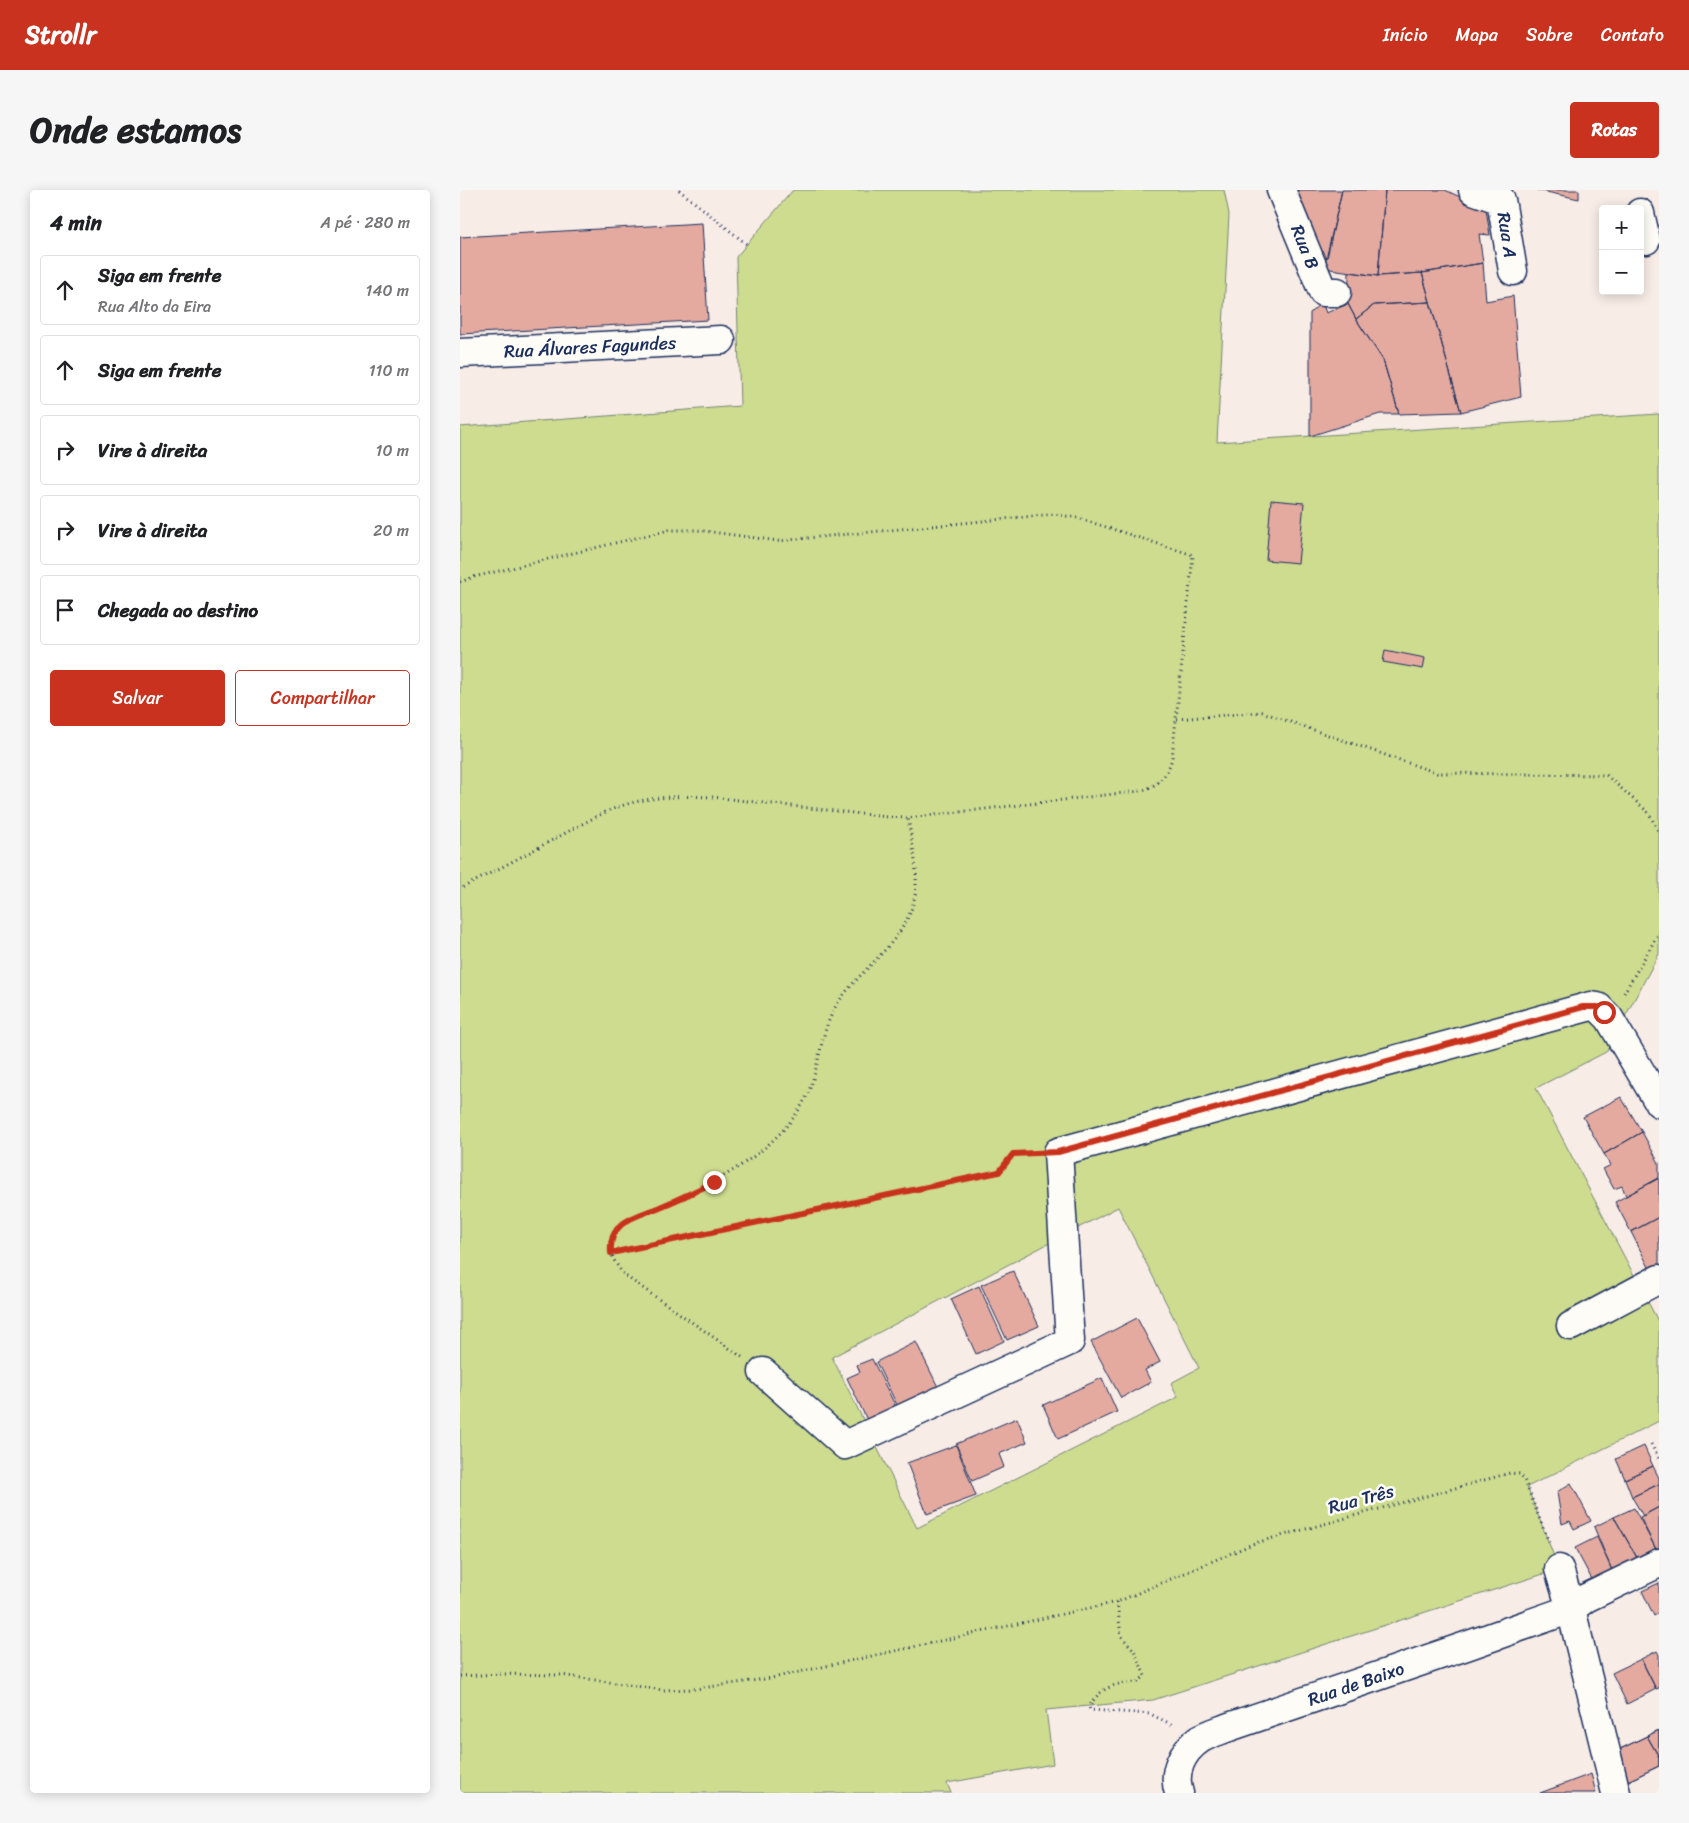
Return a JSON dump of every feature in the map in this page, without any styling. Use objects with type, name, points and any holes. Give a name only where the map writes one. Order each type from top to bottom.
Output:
[{"type":"street","name":"Rua B","points":[[1281,190],[1323,292],[1337,292]]},
{"type":"street","name":"Rua A","points":[[1473,190],[1502,200],[1513,271]]},
{"type":"street","points":[[1635,190],[1638,205]]},
{"type":"street","points":[[1644,231],[1646,240]]},
{"type":"street","name":"Rua Álvares Fagundes","points":[[460,353],[721,340]]},
{"type":"street","points":[[763,1372],[845,1445],[1070,1341],[1058,1152],[1583,1007],[1598,1007],[1609,1018],[1659,1103]]},
{"type":"street","points":[[1571,1326],[1659,1279]]},
{"type":"street","name":"Rua de Baixo","points":[[1179,1793],[1176,1770],[1185,1752],[1200,1739],[1229,1727],[1571,1608],[1586,1598],[1659,1563]]},
{"type":"street","points":[[1559,1569],[1571,1608],[1616,1793]]},
{"type":"path","points":[[679,190],[749,246]]},
{"type":"path","points":[[460,582],[669,530],[697,530],[778,541],[1054,514],[1066,515],[1193,555],[1173,750],[1169,768],[1158,784],[1149,789],[963,813],[908,818],[888,818],[712,797],[683,796],[659,798],[634,802],[611,810],[460,889]]},
{"type":"path","points":[[1177,719],[1262,712],[1437,773],[1606,775],[1649,813],[1659,833]]},
{"type":"path","points":[[763,1372],[638,1286],[620,1269],[611,1253],[610,1243],[621,1225],[632,1218],[688,1196],[736,1168],[778,1136],[795,1116],[808,1092],[825,1031],[836,1006],[899,934],[910,915],[915,894],[916,872],[908,818]]},
{"type":"path","points":[[1609,1018],[1659,933]]},
{"type":"path","points":[[611,1253],[999,1172],[1013,1154],[1058,1152]]},
{"type":"path","points":[[1651,1444],[1659,1459]]},
{"type":"path","name":"Rua Três","points":[[460,1676],[500,1674],[561,1675],[662,1690],[695,1689],[772,1678],[1117,1602],[1255,1543],[1510,1473],[1520,1474],[1524,1479],[1559,1569]]},
{"type":"path","points":[[1117,1602],[1121,1636],[1134,1650],[1145,1676],[1138,1682],[1118,1683],[1110,1687],[1102,1692],[1092,1703],[1089,1707],[1090,1710],[1093,1712],[1150,1714],[1200,1739]]},
{"type":"green space","points":[[793,190],[1224,190],[1229,214],[1217,442],[1659,414],[1659,954],[1606,1052],[1536,1088],[1659,1323],[1659,1421],[1527,1487],[1559,1569],[1153,1700],[1046,1710],[1053,1764],[947,1783],[951,1793],[460,1793],[460,427],[740,406],[736,257]],"holes":[[[1118,1207],[1199,1368],[1171,1383],[1178,1397],[917,1528],[832,1357]]]},
{"type":"building","points":[[1292,190],[1342,190],[1327,258],[1318,254]]},
{"type":"building","points":[[1342,190],[1385,190],[1378,276],[1324,268]]},
{"type":"building","points":[[1385,190],[1445,190],[1486,209],[1490,235],[1479,234],[1483,263],[1422,273],[1378,276]]},
{"type":"building","points":[[1537,190],[1579,190],[1579,199]]},
{"type":"building","points":[[702,223],[708,320],[460,334],[460,237]]},
{"type":"building","points":[[1483,263],[1486,301],[1513,296],[1521,397],[1461,412],[1422,273]]},
{"type":"building","points":[[1349,272],[1378,276],[1422,273],[1430,302],[1374,305],[1356,319],[1348,304]]},
{"type":"building","points":[[1322,302],[1326,313],[1348,304],[1383,360],[1399,414],[1380,414],[1310,436],[1310,313]]},
{"type":"building","points":[[1430,302],[1461,412],[1399,414],[1383,360],[1356,319],[1374,305]]},
{"type":"building","points":[[1271,500],[1304,503],[1298,563],[1266,560]]},
{"type":"building","points":[[1385,650],[1425,658],[1423,669],[1383,662]]},
{"type":"building","points":[[1621,1097],[1642,1132],[1604,1154],[1583,1117]]},
{"type":"building","points":[[1642,1132],[1659,1163],[1659,1178],[1626,1196],[1622,1186],[1614,1189],[1603,1169],[1611,1165],[1604,1154]]},
{"type":"building","points":[[1659,1178],[1659,1217],[1631,1232],[1615,1202]]},
{"type":"building","points":[[1659,1217],[1659,1272],[1653,1275],[1631,1232]]},
{"type":"building","points":[[1013,1271],[1039,1326],[1007,1340],[981,1285]]},
{"type":"building","points":[[979,1286],[1004,1341],[976,1354],[951,1299]]},
{"type":"building","points":[[1137,1318],[1160,1362],[1145,1370],[1151,1382],[1121,1398],[1091,1342]]},
{"type":"building","points":[[916,1342],[938,1387],[898,1407],[876,1362]]},
{"type":"building","points":[[872,1359],[896,1407],[867,1420],[847,1378],[860,1372],[857,1365]]},
{"type":"building","points":[[1102,1378],[1117,1412],[1058,1439],[1043,1405]]},
{"type":"building","points":[[1017,1418],[1027,1442],[999,1454],[1004,1467],[972,1481],[956,1444]]},
{"type":"building","points":[[956,1445],[976,1496],[927,1514],[907,1463]]},
{"type":"building","points":[[1644,1446],[1653,1466],[1625,1479],[1616,1459]]},
{"type":"building","points":[[1653,1466],[1659,1478],[1659,1484],[1632,1497],[1625,1479]]},
{"type":"building","points":[[1571,1483],[1591,1521],[1574,1529],[1570,1521],[1562,1524],[1557,1492]]},
{"type":"building","points":[[1659,1484],[1659,1507],[1643,1516],[1632,1497]]},
{"type":"building","points":[[1659,1507],[1659,1552],[1658,1553],[1640,1517]]},
{"type":"building","points":[[1634,1508],[1658,1553],[1640,1563],[1614,1517]]},
{"type":"building","points":[[1614,1517],[1640,1563],[1614,1575],[1594,1527]]},
{"type":"building","points":[[1597,1537],[1614,1575],[1595,1585],[1575,1548]]},
{"type":"building","points":[[1659,1583],[1659,1613],[1654,1616],[1642,1591]]},
{"type":"building","points":[[1657,1651],[1659,1655],[1659,1688],[1656,1689],[1641,1659]]},
{"type":"building","points":[[1641,1659],[1656,1689],[1627,1704],[1612,1673]]},
{"type":"building","points":[[1659,1730],[1659,1766],[1628,1781],[1614,1752]]},
{"type":"building","points":[[1659,1730],[1659,1757],[1647,1736]]},
{"type":"building","points":[[1647,1736],[1659,1757],[1659,1766],[1628,1781],[1614,1752]]},
{"type":"building","points":[[1591,1774],[1596,1793],[1540,1793]]},
{"type":"route","points":[[714,1182],[688,1196],[632,1218],[621,1225],[610,1243],[611,1253],[999,1172],[1013,1154],[1058,1152],[1583,1007],[1598,1007],[1604,1012]]}]
